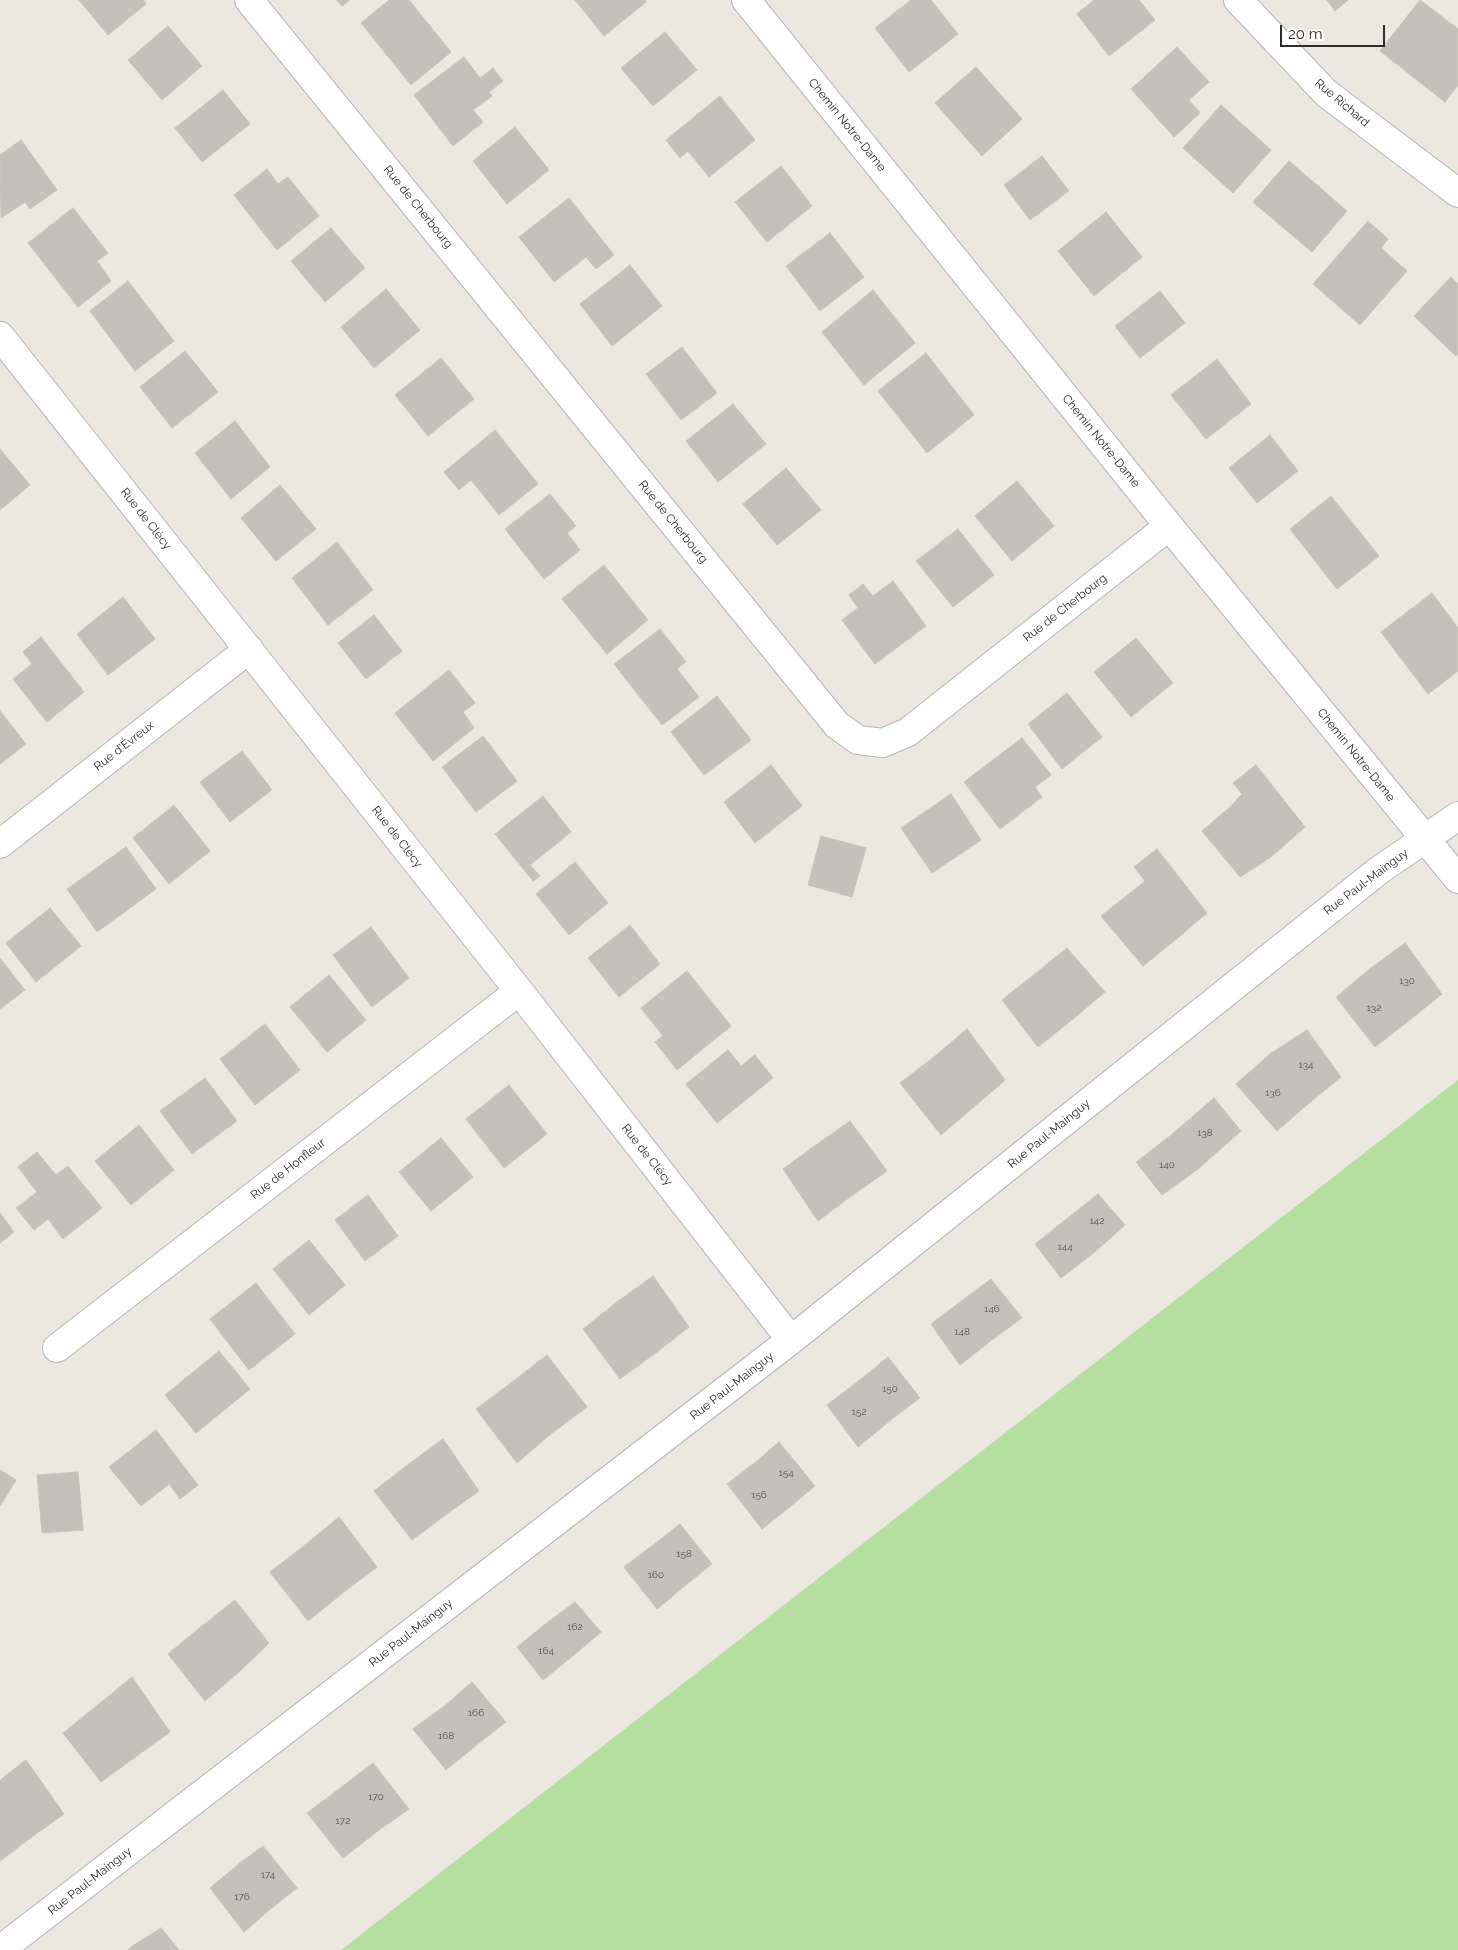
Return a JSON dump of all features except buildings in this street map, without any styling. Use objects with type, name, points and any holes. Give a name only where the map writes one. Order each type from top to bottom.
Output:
[{"type":"street","name":"Rue de Cherbourg","points":[[249,0],[838,725],[858,740],[883,743],[908,732],[1169,526]]},
{"type":"street","name":"Chemin Notre-Dame","points":[[746,0],[1169,526],[1458,879]]},
{"type":"street","name":"Rue Richard","points":[[1238,0],[1326,93],[1458,194]]},
{"type":"street","name":"Rue de Clécy","points":[[1,339],[519,991],[791,1340]]},
{"type":"street","name":"Rue d'Évreux","points":[[0,844],[249,649]]},
{"type":"street","name":"Rue Paul-Mainguy","points":[[0,1950],[791,1340],[1370,877],[1458,816]]},
{"type":"street","name":"Rue de Honfleur","points":[[57,1348],[519,991]]},
{"type":"green space","points":[[1458,1080],[1458,1950],[341,1950]]}]
